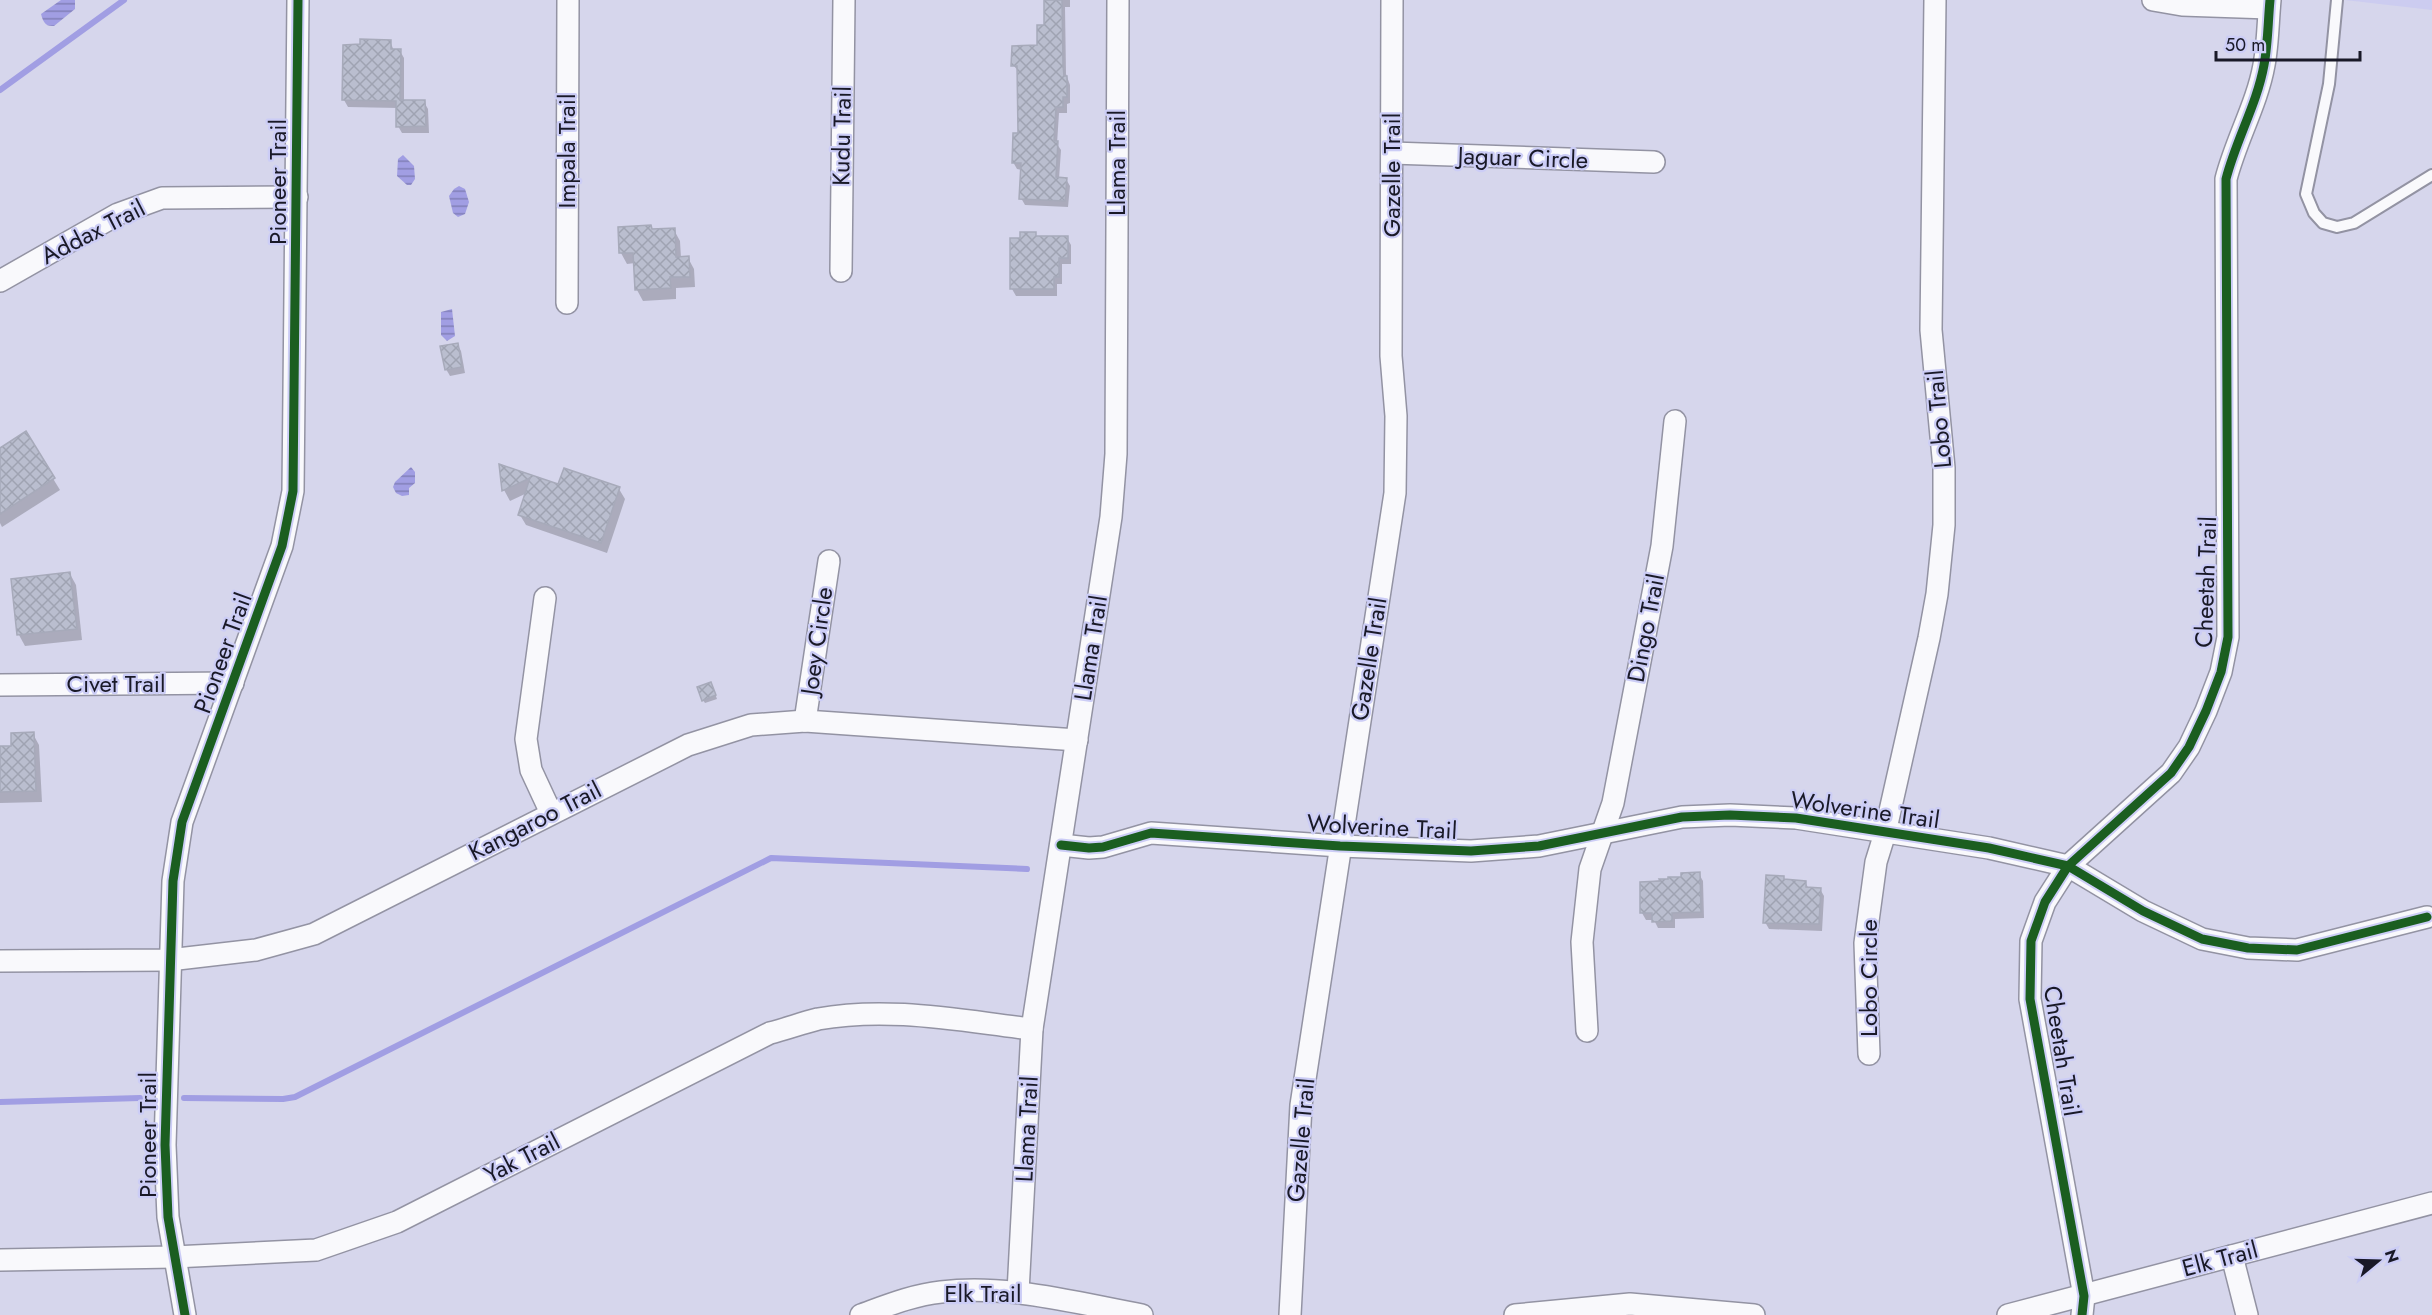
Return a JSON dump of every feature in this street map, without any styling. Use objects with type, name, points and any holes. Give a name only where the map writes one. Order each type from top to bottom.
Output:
[{"type":"street","name":"Pioneer Trail","points":[[184,1315],[168,1217],[165,1145],[173,881],[182,822],[282,546],[293,491],[301,0]]},
{"type":"street","name":"Impala Trail","points":[[567,303],[568,0]]},
{"type":"street","name":"Kudu Trail","points":[[841,271],[844,0]]},
{"type":"street","name":"Llama Trail","points":[[1018,1292],[1032,1029],[1111,517],[1116,454],[1118,0]]},
{"type":"street","name":"Gazelle Trail","points":[[1290,1315],[1301,1105],[1395,493],[1396,416],[1391,356],[1392,0]]},
{"type":"street","name":"Lobo Trail","points":[[1885,832],[1929,638],[1937,594],[1944,525],[1944,468],[1931,330],[1935,0]]},
{"type":"street","points":[[2153,0],[2182,5],[2269,4]]},
{"type":"street","name":"Cheetah Trail","points":[[2083,1306],[2030,999],[2031,941],[2045,902],[2068,866],[2171,773],[2193,738],[2221,672],[2228,637],[2226,179],[2258,91],[2264,64],[2269,4]]},
{"type":"street","name":"Jaguar Circle","points":[[1392,153],[1654,162]]},
{"type":"street","name":"Addax Trail","points":[[0,281],[118,214],[162,198],[297,197]]},
{"type":"street","name":"Dingo Trail","points":[[1587,1031],[1582,942],[1590,869],[1613,803],[1662,546],[1675,421]]},
{"type":"street","name":"Joey Circle","points":[[805,721],[829,561]]},
{"type":"street","points":[[545,598],[526,739],[531,770],[551,813]]},
{"type":"street","name":"Civet Trail","points":[[0,685],[233,683]]},
{"type":"street","name":"Kangaroo Trail","points":[[0,961],[169,960],[256,950],[314,934],[688,745],[752,725],[805,721],[1077,740]]},
{"type":"street","name":"Wolverine Trail","points":[[1061,845],[1103,847],[1151,833],[1340,846],[1471,851],[1539,846],[1682,817],[1730,815],[1796,818],[1989,848],[2068,866],[2143,911],[2202,939],[2248,948],[2297,950],[2427,917]]},
{"type":"street","name":"Lobo Circle","points":[[1869,1054],[1865,943],[1876,862],[1885,832]]},
{"type":"street","name":"Yak Trail","points":[[0,1260],[174,1257],[316,1250],[397,1222],[770,1033],[818,1020],[908,1013],[1032,1029]]},
{"type":"street","name":"Elk Trail","points":[[2008,1315],[2083,1306],[2232,1256],[2432,1203]]},
{"type":"street","points":[[2232,1256],[2247,1315]]},
{"type":"street","name":"Elk Trail","points":[[861,1315],[939,1292],[972,1290],[1018,1292],[1142,1315]]},
{"type":"street","points":[[1515,1315],[1630,1304],[1754,1315]]},
{"type":"lane","points":[[2337,0],[2329,84],[2306,194],[2314,213],[2323,223],[2337,227],[2354,223],[2432,175]]},
{"type":"shaded area","points":[[61,0],[75,0],[75,9],[54,26],[46,24],[41,14]]},
{"type":"shaded area","points":[[2345,0],[2432,0],[2432,10]]},
{"type":"shaded area","points":[[403,155],[414,166],[415,179],[411,185],[407,185],[397,176],[398,159]]},
{"type":"shaded area","points":[[459,186],[465,189],[469,202],[465,214],[458,217],[453,213],[449,196]]},
{"type":"shaded area","points":[[452,309],[455,336],[447,341],[441,335],[441,312]]},
{"type":"shaded area","points":[[411,467],[415,472],[415,483],[409,488],[409,495],[402,496],[396,493],[393,487],[395,482]]},
{"type":"building","points":[[1044,0],[1062,0],[1063,65],[1064,76],[1067,76],[1067,97],[1063,97],[1063,107],[1056,107],[1054,141],[1058,141],[1056,177],[1067,178],[1065,201],[1019,199],[1021,163],[1012,163],[1013,133],[1018,133],[1017,66],[1011,66],[1012,46],[1037,45],[1037,25],[1044,25]]},
{"type":"building","points":[[360,39],[391,40],[391,49],[401,49],[400,100],[425,100],[426,126],[396,127],[396,101],[342,100],[343,45],[360,44]]},
{"type":"building","points":[[651,225],[652,229],[675,228],[676,257],[689,256],[690,277],[670,277],[671,288],[635,290],[633,253],[619,253],[618,227]]},
{"type":"building","points":[[1020,232],[1036,232],[1036,236],[1068,236],[1068,258],[1059,258],[1059,277],[1054,277],[1054,289],[1010,289],[1010,238],[1020,238]]},
{"type":"building","points":[[458,343],[462,367],[445,370],[440,346]]},
{"type":"building","points":[[26,431],[55,478],[0,514],[0,448]]},
{"type":"building","points":[[499,464],[558,484],[564,468],[620,487],[601,543],[518,515],[530,478],[502,491]]},
{"type":"building","points":[[70,572],[77,629],[17,635],[11,579]]},
{"type":"building","points":[[711,682],[716,695],[702,701],[697,687]]},
{"type":"building","points":[[34,732],[36,791],[0,792],[0,746],[11,746],[11,733]]},
{"type":"building","points":[[1700,872],[1701,912],[1672,913],[1672,921],[1652,922],[1652,913],[1640,913],[1640,882],[1660,881],[1659,879],[1668,879],[1668,877],[1681,877],[1681,873]]},
{"type":"building","points":[[1766,875],[1806,881],[1806,887],[1821,888],[1819,924],[1763,923]]},
{"type":"waterway","points":[[0,90],[124,0]]},
{"type":"waterway","points":[[184,1098],[283,1099],[295,1097],[771,858],[1027,869]]},
{"type":"waterway","points":[[0,1102],[140,1098]]},
{"type":"cycle path","points":[[185,1315],[168,1217],[165,1145],[173,881],[182,822],[282,546],[293,491],[298,0]]},
{"type":"cycle path","points":[[2082,1315],[2084,1296],[2030,999],[2031,941],[2045,902],[2068,866],[2171,773],[2189,747],[2221,672],[2228,637],[2226,179],[2261,79],[2270,0]]},
{"type":"cycle path","points":[[1061,845],[1103,847],[1151,833],[1340,846],[1471,851],[1539,846],[1682,817],[1730,815],[1796,818],[1989,848],[2068,866],[2143,911],[2202,939],[2248,948],[2297,950],[2427,917]]}]
